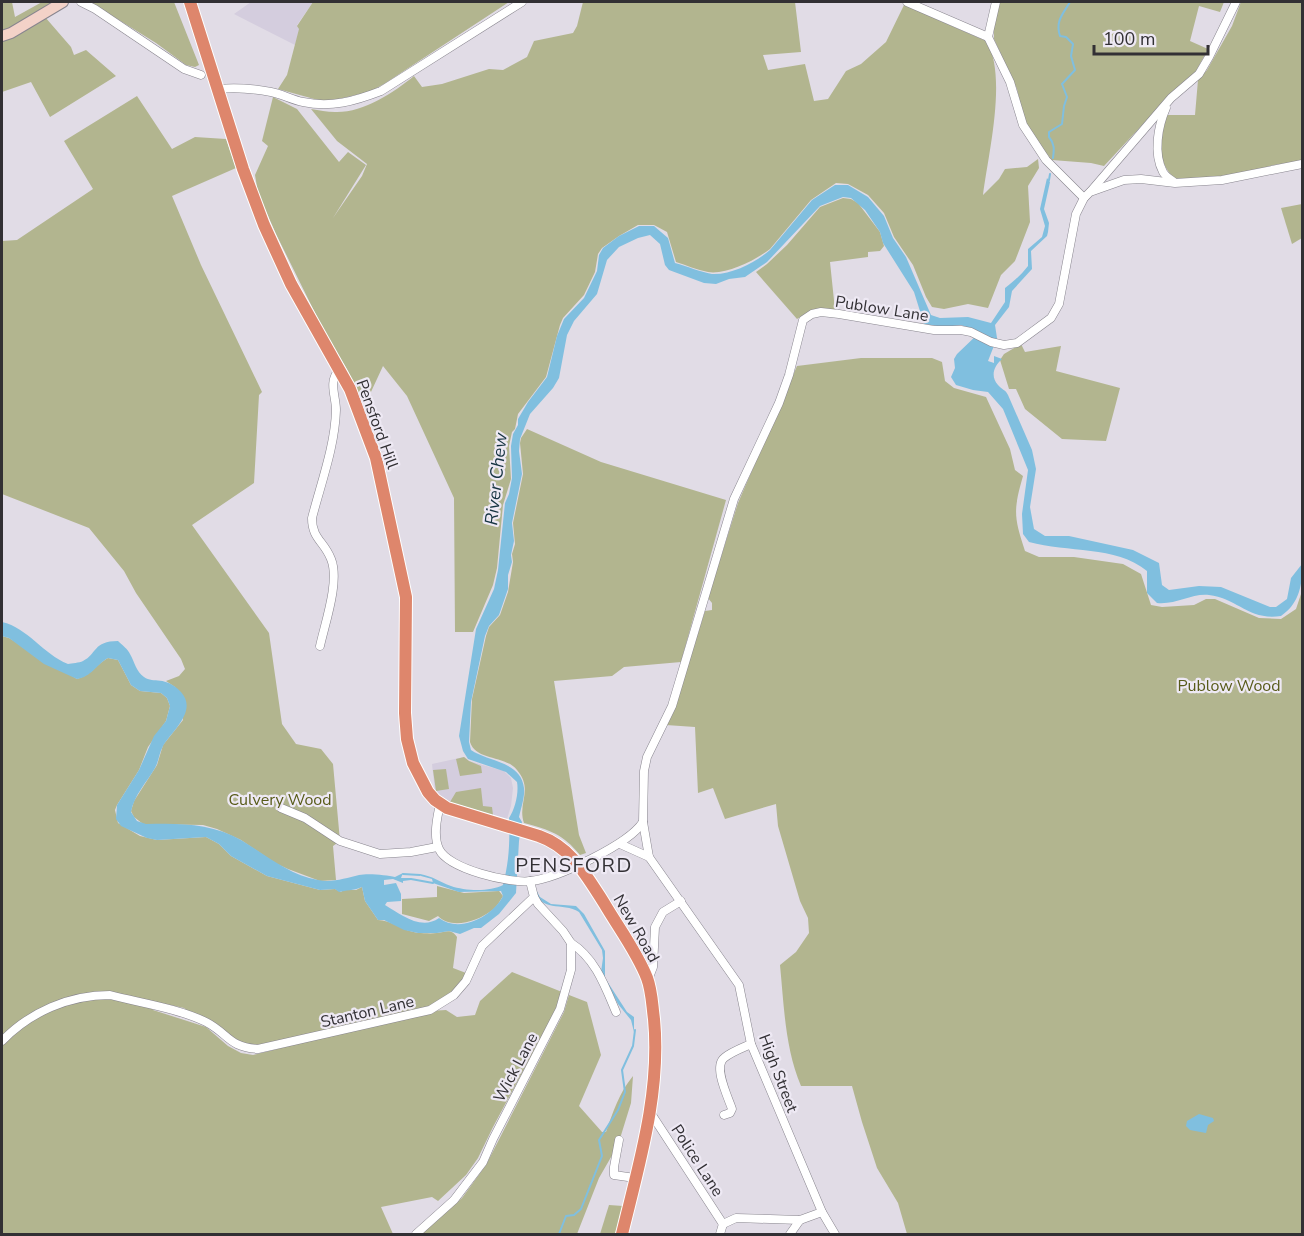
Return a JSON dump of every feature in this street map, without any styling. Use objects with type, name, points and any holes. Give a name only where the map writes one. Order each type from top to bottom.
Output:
[{"type":"highway","name":"Pensford Hill","points":[[190,2],[243,169],[271,242],[295,292],[353,396],[376,458],[405,587],[407,616],[405,712],[411,756],[424,786],[440,804]]},
{"type":"highway","name":"New Road","points":[[440,804],[454,811],[528,832],[559,845],[578,865],[625,938],[648,980],[652,1000],[656,1071],[650,1111],[622,1234]]},
{"type":"main road","points":[[2,36],[63,2]]},
{"type":"street","points":[[81,2],[184,69],[201,75]]},
{"type":"street","points":[[219,89],[272,92],[313,104],[345,104],[381,92],[522,2]]},
{"type":"street","points":[[907,2],[988,37]]},
{"type":"street","points":[[996,2],[988,37],[1010,82],[1023,125],[1056,172],[1087,195]]},
{"type":"street","points":[[1087,195],[1171,99],[1199,74],[1236,2]]},
{"type":"street","points":[[1171,99],[1159,131],[1158,146],[1164,173],[1175,183]]},
{"type":"street","points":[[1087,195],[1124,180],[1141,179],[1175,183],[1239,178],[1302,164]]},
{"type":"street","name":"Publow Lane","points":[[643,822],[644,771],[647,757],[672,706],[734,499],[789,375],[803,320],[812,314],[821,312],[934,330],[971,332],[991,342],[1004,345],[1017,343],[1051,318],[1059,304],[1076,214],[1087,195]]},
{"type":"street","points":[[320,646],[333,588],[333,572],[331,559],[315,537],[312,518],[331,445],[336,411],[333,379],[339,370]]},
{"type":"street","points":[[314,628],[324,631]]},
{"type":"street","points":[[440,804],[436,825],[437,847],[441,853],[471,871],[500,880],[530,881],[578,865],[620,844],[632,836],[643,822]]},
{"type":"street","points":[[281,808],[305,818],[340,841],[380,854],[437,847]]},
{"type":"street","name":"High Street","points":[[643,822],[649,857],[740,985],[751,1044],[822,1212],[835,1234]]},
{"type":"street","points":[[620,844],[649,857]]},
{"type":"street","points":[[530,881],[537,904],[563,931],[571,943],[583,951],[596,969],[616,1011]]},
{"type":"street","name":"Stanton Lane","points":[[2,1041],[33,1016],[54,1005],[82,998],[110,995],[191,1016],[208,1023],[230,1042],[242,1048],[258,1049],[430,1010],[454,995],[466,981],[482,946],[534,897]]},
{"type":"street","points":[[648,980],[653,967],[655,927],[663,912],[681,901]]},
{"type":"street","name":"Wick Lane","points":[[416,1234],[454,1200],[483,1162],[560,1009],[571,970],[571,943]]},
{"type":"street","points":[[724,1115],[730,1113],[732,1109],[719,1065],[723,1059],[751,1044]]},
{"type":"street","name":"Police Lane","points":[[650,1111],[723,1224]]},
{"type":"street","points":[[619,1140],[614,1175],[636,1178]]},
{"type":"street","points":[[720,1234],[723,1224],[736,1218],[800,1220],[822,1212]]},
{"type":"street","points":[[790,1234],[800,1220]]},
{"type":"shaded area","points":[[251,2],[313,2],[297,25],[300,28],[295,45],[234,14]]},
{"type":"shaded area","points":[[464,757],[469,761],[504,771],[511,778],[513,788],[507,819],[459,807],[445,801],[435,792],[432,764]]},
{"type":"green space","points":[[2,2],[12,2],[15,17],[42,2],[56,2],[2,31]]},
{"type":"green space","points":[[90,2],[174,2],[199,65],[195,67],[186,65],[156,43]]},
{"type":"green space","points":[[313,2],[509,2],[384,84],[369,92],[325,102],[278,89],[287,75],[299,29],[297,26]]},
{"type":"green space","points":[[583,2],[795,2],[801,52],[763,55],[768,70],[805,64],[814,101],[828,99],[846,71],[861,64],[886,42],[904,5],[986,41],[996,73],[996,94],[983,195],[999,179],[1005,169],[1027,167],[1038,159],[1039,168],[1028,186],[1030,222],[1015,261],[1001,275],[988,308],[968,304],[944,309],[932,307],[913,265],[894,237],[884,213],[868,195],[848,184],[836,183],[811,200],[770,249],[749,262],[723,271],[708,272],[676,262],[667,232],[654,225],[638,225],[602,248],[598,254],[595,272],[584,295],[563,318],[546,377],[518,414],[509,446],[511,479],[503,505],[497,568],[493,585],[473,632],[455,632],[454,498],[407,396],[383,366],[364,407],[348,371],[322,327],[276,234],[258,193],[255,175],[268,146],[262,141],[273,97],[297,109],[339,162],[348,152],[366,165],[333,218],[362,176],[367,164],[337,141],[311,109],[335,112],[367,106],[397,89],[414,76],[422,87],[442,84],[489,69],[503,70],[527,57],[534,41],[573,33]]},
{"type":"green space","points":[[999,2],[1224,2],[1220,12],[1199,6],[1190,41],[1208,49],[1195,73],[1172,93],[1104,166],[1052,160],[1031,135],[1025,123],[1017,89],[994,39],[994,24]]},
{"type":"green space","points":[[1241,2],[1302,2],[1302,161],[1274,165],[1238,175],[1176,179],[1165,166],[1162,158],[1161,141],[1166,115],[1195,115],[1198,80],[1207,70],[1232,26]]},
{"type":"green space","points":[[45,17],[71,47],[74,55],[86,50],[116,76],[50,117],[31,82],[2,92],[2,41],[13,38]]},
{"type":"green space","name":"Culvery Wood","points":[[137,96],[172,149],[195,137],[226,139],[236,168],[172,196],[201,265],[262,392],[259,395],[254,483],[192,525],[269,633],[282,724],[296,744],[321,749],[333,764],[340,841],[333,846],[336,880],[320,881],[288,869],[241,840],[217,829],[203,825],[143,824],[134,817],[131,811],[134,801],[157,765],[163,745],[183,720],[175,687],[166,681],[179,676],[185,669],[181,659],[136,593],[124,571],[89,528],[2,494],[2,241],[17,240],[93,189],[64,141]]},
{"type":"green space","points":[[843,198],[858,203],[880,232],[884,246],[880,251],[868,252],[868,257],[830,262],[835,310],[810,311],[797,319],[756,272],[787,245],[820,207]]},
{"type":"green space","points":[[1302,204],[1302,238],[1292,244],[1281,208]]},
{"type":"green space","points":[[1021,344],[1025,352],[1061,346],[1056,371],[1120,388],[1106,441],[1062,439],[1025,409],[1016,389],[1009,389],[1000,360],[1004,354]]},
{"type":"green space","name":"Publow Wood","points":[[861,358],[932,358],[942,362],[945,381],[954,388],[986,397],[1010,449],[1015,470],[1023,476],[1016,514],[1025,551],[1039,557],[1074,557],[1123,564],[1141,574],[1151,605],[1162,607],[1194,605],[1206,599],[1215,599],[1259,618],[1281,619],[1296,609],[1302,591],[1302,1234],[907,1234],[898,1203],[877,1168],[852,1086],[801,1086],[788,1042],[780,965],[796,952],[809,933],[808,918],[800,901],[778,826],[776,804],[725,819],[713,788],[698,793],[695,727],[666,725],[676,703],[705,611],[712,610],[712,603],[708,598],[738,503],[797,366]]},
{"type":"green space","points":[[527,429],[601,462],[726,500],[681,662],[624,667],[612,676],[554,681],[579,835],[586,853],[580,855],[568,842],[555,834],[524,823],[522,809],[525,790],[522,777],[512,765],[478,752],[470,742],[472,699],[486,636],[489,627],[500,615],[508,592],[515,544],[513,523],[523,474],[520,443]]},
{"type":"green space","points":[[2,636],[77,679],[87,675],[108,658],[118,660],[131,685],[140,691],[161,693],[167,698],[170,706],[166,721],[148,747],[139,770],[115,810],[118,823],[140,836],[157,840],[206,837],[219,844],[231,856],[267,876],[320,890],[335,889],[341,892],[362,887],[365,901],[378,920],[418,933],[453,932],[457,937],[453,968],[466,973],[456,990],[429,1010],[249,1047],[192,1015],[184,1008],[147,1000],[153,1010],[206,1027],[228,1046],[241,1053],[253,1055],[430,1011],[446,1010],[457,1017],[475,1015],[480,1001],[512,972],[562,992],[558,1006],[478,1158],[466,1175],[438,1201],[432,1197],[381,1207],[393,1234],[2,1234]]},
{"type":"green space","points":[[464,757],[481,766],[482,773],[460,776],[456,759]]},
{"type":"green space","points":[[446,769],[449,789],[436,791],[433,770]]},
{"type":"green space","points":[[481,788],[483,806],[492,807],[493,815],[450,802],[456,792]]},
{"type":"green space","points":[[437,886],[464,893],[499,891],[503,896],[491,911],[464,923],[450,923],[438,916],[429,921],[402,914],[402,899],[437,897]]},
{"type":"green space","points":[[569,995],[587,1002],[601,1055],[579,1106],[602,1132],[606,1132],[620,1096],[633,1076],[631,1103],[618,1145],[599,1178],[577,1234],[421,1234],[462,1198],[486,1165],[564,1012]]},
{"type":"green space","points":[[609,1205],[623,1206],[618,1234],[600,1234]]},
{"type":"water","points":[[1047,178],[1050,182],[1044,209],[1049,223],[1047,236],[1031,251],[1032,269],[1012,291],[1009,307],[995,325],[997,338],[988,361],[994,363],[994,356],[1002,359],[995,368],[994,378],[1008,395],[1032,450],[1036,469],[1030,507],[1034,529],[1045,536],[1069,536],[1133,550],[1159,563],[1162,585],[1169,590],[1199,586],[1221,587],[1270,607],[1276,607],[1287,599],[1291,578],[1302,564],[1299,593],[1292,606],[1281,616],[1260,615],[1228,600],[1209,595],[1157,603],[1147,593],[1147,571],[1134,563],[1106,553],[1029,542],[1023,534],[1022,514],[1028,470],[1003,409],[988,392],[956,385],[951,377],[957,354],[980,332],[961,325],[944,327],[924,324],[914,292],[883,243],[880,232],[865,210],[851,198],[843,197],[820,206],[767,262],[745,277],[729,279],[716,284],[704,283],[669,270],[665,265],[660,244],[650,235],[619,247],[607,260],[597,294],[574,321],[567,335],[559,378],[530,414],[520,439],[522,474],[512,523],[514,541],[508,589],[499,615],[489,626],[485,636],[471,702],[469,742],[471,750],[503,763],[517,772],[524,788],[519,817],[522,822],[516,893],[499,914],[481,928],[474,928],[460,934],[449,931],[418,933],[404,930],[384,920],[378,920],[365,901],[362,887],[339,892],[335,889],[320,890],[267,876],[231,856],[219,844],[206,837],[157,840],[121,826],[116,819],[117,805],[139,770],[154,736],[166,721],[170,706],[167,698],[161,693],[140,691],[131,685],[118,660],[108,658],[86,676],[77,679],[44,664],[9,638],[2,636],[2,622],[28,635],[59,660],[68,664],[83,661],[104,643],[118,641],[128,650],[141,675],[148,679],[170,683],[181,692],[187,706],[185,713],[163,746],[155,768],[135,800],[131,812],[137,821],[146,824],[195,825],[218,830],[241,840],[297,874],[323,881],[367,874],[395,877],[403,873],[401,878],[411,878],[411,880],[403,881],[403,883],[393,879],[384,880],[384,885],[396,883],[401,894],[401,901],[387,902],[385,905],[418,922],[432,922],[439,918],[456,924],[475,920],[492,910],[503,896],[501,891],[459,892],[433,883],[432,879],[420,874],[463,889],[485,890],[503,885],[509,852],[509,818],[516,801],[517,782],[506,772],[468,759],[459,736],[476,629],[494,589],[498,570],[505,503],[512,478],[513,434],[518,425],[518,419],[528,402],[547,377],[557,336],[564,319],[584,298],[597,271],[599,255],[603,248],[619,236],[639,226],[654,226],[668,238],[675,263],[712,274],[728,272],[751,263],[770,250],[812,200],[835,185],[848,185],[868,197],[884,216],[893,238],[906,257],[931,315],[940,318],[968,317],[991,323],[1005,302],[1005,288],[1028,266],[1028,249],[1042,237],[1045,226],[1040,209]]},
{"type":"water","points":[[534,886],[540,897],[551,904],[576,906],[584,914],[605,951],[605,978],[627,1012],[634,1017],[634,1032],[631,1020],[618,1004],[601,972],[602,950],[579,912],[546,904],[537,895]]},
{"type":"water","points":[[1199,1114],[1213,1118],[1214,1121],[1208,1125],[1206,1133],[1190,1130],[1186,1126],[1187,1121]]},
{"type":"waterway","points":[[1053,158],[1054,147],[1049,132],[1062,124],[1067,97],[1062,84],[1075,70],[1071,56],[1073,44],[1066,37],[1060,36],[1058,26],[1070,2]]},
{"type":"waterway","points":[[1049,180],[1050,174]]},
{"type":"waterway","name":"River Chew","points":[[403,874],[420,875]]},
{"type":"waterway","name":"River Chew","points":[[411,879],[433,883]]},
{"type":"waterway","points":[[559,1234],[566,1216],[574,1215],[581,1209],[602,1156],[599,1140],[618,1110],[625,1092],[622,1070],[633,1046],[635,1030]]},
{"type":"district","name":"PENSFORD","points":[[574,865]]}]
